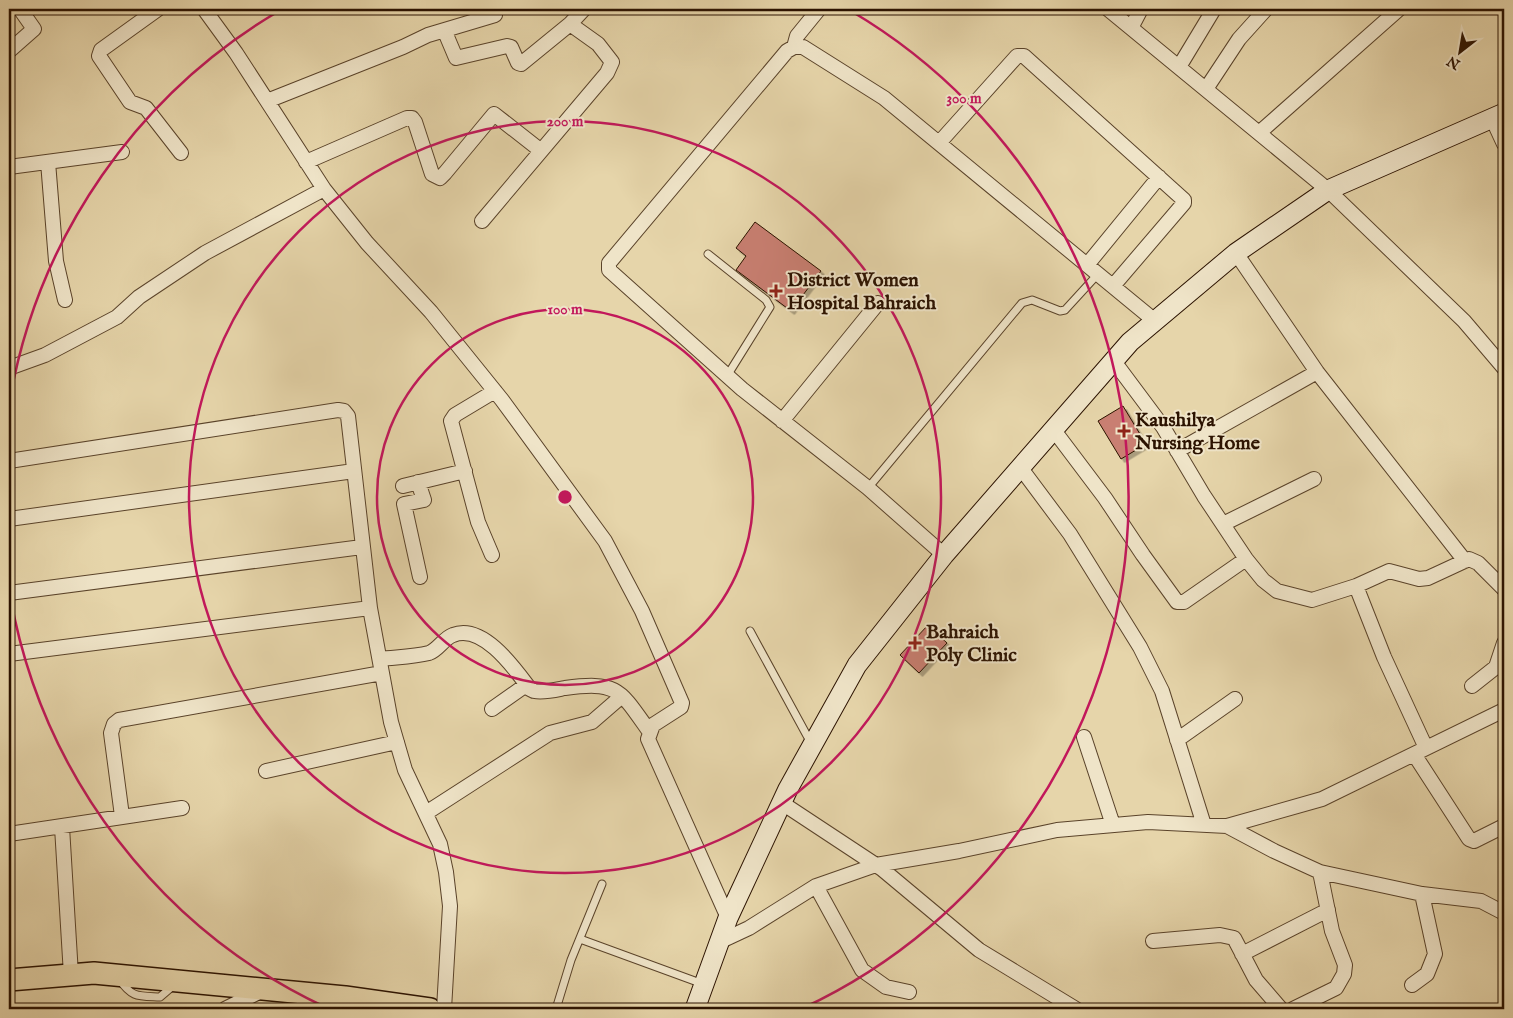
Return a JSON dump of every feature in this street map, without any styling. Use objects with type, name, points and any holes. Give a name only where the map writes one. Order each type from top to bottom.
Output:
[{"type":"main road","points":[[695,1009],[728,918],[782,803],[857,665],[944,555],[1113,360],[1130,342],[1236,253],[1328,190],[1498,115]]},
{"type":"main road","points":[[9,980],[94,973],[345,997],[430,1009]]},
{"type":"street","points":[[9,52],[33,32],[33,27],[20,9]]},
{"type":"street","points":[[158,9],[101,50],[100,56],[130,102],[144,106],[181,153]]},
{"type":"street","points":[[204,9],[324,189],[367,243],[431,312],[495,391],[605,541],[642,611],[682,704],[681,707],[653,725],[648,739],[728,918]]},
{"type":"street","points":[[445,32],[456,58],[507,46],[511,47],[518,63],[521,64],[570,24],[584,9]]},
{"type":"street","points":[[794,47],[798,36],[819,9]]},
{"type":"street","points":[[1108,9],[1328,190],[1464,321],[1504,368]]},
{"type":"street","points":[[1131,28],[1140,9]]},
{"type":"street","points":[[1179,67],[1214,9]]},
{"type":"street","points":[[1206,90],[1239,39],[1266,9]]},
{"type":"street","points":[[1259,133],[1399,9]]},
{"type":"street","points":[[267,101],[403,47],[416,40],[495,15]]},
{"type":"street","points":[[482,221],[540,150],[607,73],[612,62],[598,44],[570,24]]},
{"type":"street","points":[[944,555],[868,488],[727,376],[609,270],[608,267],[787,51],[794,47],[803,47],[884,98],[1155,321]]},
{"type":"street","points":[[940,143],[1020,55],[1182,198],[1184,203],[1113,286]]},
{"type":"street","points":[[306,162],[407,118],[412,118],[416,122],[432,174],[440,178],[494,114],[540,150]]},
{"type":"street","points":[[1498,115],[1504,144]]},
{"type":"street","points":[[9,168],[122,152]]},
{"type":"street","points":[[48,162],[57,269],[65,300]]},
{"type":"street","points":[[1087,265],[1159,177]]},
{"type":"street","points":[[9,368],[45,355],[117,317],[139,297],[205,254],[324,189]]},
{"type":"street","points":[[1236,253],[1316,372],[1465,561]]},
{"type":"street","points":[[782,421],[878,304]]},
{"type":"street","points":[[1113,360],[1163,427],[1246,560],[1263,580],[1277,591],[1297,598],[1312,600],[1356,586],[1389,570],[1419,579],[1428,578],[1469,559],[1478,563],[1504,589]]},
{"type":"street","points":[[1177,451],[1316,372]]},
{"type":"street","points":[[492,555],[478,522],[451,421],[455,415],[495,391]]},
{"type":"street","points":[[9,461],[338,410],[344,411],[348,416],[370,608],[397,742],[405,770],[440,844],[450,906],[444,1009]]},
{"type":"street","points":[[1053,429],[1105,498],[1143,556],[1177,602],[1184,602],[1246,560]]},
{"type":"street","points":[[1020,467],[1070,534],[1140,647],[1162,691],[1204,825]]},
{"type":"street","points":[[9,519],[354,471]]},
{"type":"street","points":[[403,486],[465,471]]},
{"type":"street","points":[[1224,524],[1314,479]]},
{"type":"street","points":[[418,482],[424,500],[404,504],[420,577]]},
{"type":"street","points":[[9,593],[362,547]]},
{"type":"street","points":[[1356,586],[1420,751],[1469,839],[1474,841],[1504,826]]},
{"type":"street","points":[[9,654],[370,608]]},
{"type":"street","points":[[122,816],[111,733],[114,724],[119,720],[381,666],[431,652],[450,636],[465,634],[473,636],[500,651],[526,685],[538,692],[594,684],[604,685],[622,696],[650,731]]},
{"type":"street","points":[[1472,686],[1496,667],[1504,643]]},
{"type":"street","points":[[492,709],[526,685]]},
{"type":"street","points":[[426,813],[550,733],[592,722],[622,696]]},
{"type":"street","points":[[1177,740],[1235,699]]},
{"type":"street","points":[[719,942],[749,928],[816,886],[876,865],[959,852],[1057,830],[1148,822],[1227,826],[1322,799],[1504,710]]},
{"type":"street","points":[[1084,737],[1113,825]]},
{"type":"street","points":[[266,771],[397,742]]},
{"type":"street","points":[[782,803],[876,865],[979,950],[1076,1009]]},
{"type":"street","points":[[9,834],[182,808]]},
{"type":"street","points":[[1227,826],[1274,851],[1320,872],[1422,894],[1481,901],[1504,913]]},
{"type":"street","points":[[62,827],[67,875],[71,975]]},
{"type":"street","points":[[1293,1009],[1336,988],[1341,981],[1345,965],[1336,944],[1320,872]]},
{"type":"street","points":[[816,886],[862,970],[886,987],[909,992]]},
{"type":"street","points":[[1412,985],[1427,974],[1435,954],[1422,894]]},
{"type":"street","points":[[1242,954],[1328,910]]},
{"type":"street","points":[[1153,941],[1228,936],[1234,938],[1256,980],[1281,1009]]},
{"type":"street","points":[[224,1009],[264,989]]},
{"type":"lane","points":[[708,254],[766,300],[770,306],[727,376]]},
{"type":"lane","points":[[868,488],[1022,303],[1032,300],[1060,311],[1065,310],[1098,274]]},
{"type":"lane","points":[[750,631],[812,746]]},
{"type":"lane","points":[[556,1009],[580,938],[602,884]]},
{"type":"lane","points":[[580,938],[703,984]]},
{"type":"building","points":[[755,222],[821,271],[791,311],[736,270],[746,256],[736,248]]},
{"type":"building","points":[[1123,406],[1146,444],[1121,459],[1098,421]]},
{"type":"building","points":[[928,625],[947,643],[919,673],[900,655]]},
{"type":"place","name":"District Women Hospital Bahraich","points":[[776,291]]},
{"type":"place","name":"Kaushilya Nursing Home","points":[[1124,431]]},
{"type":"place","name":"Bahraich Poly Clinic","points":[[915,643]]}]
